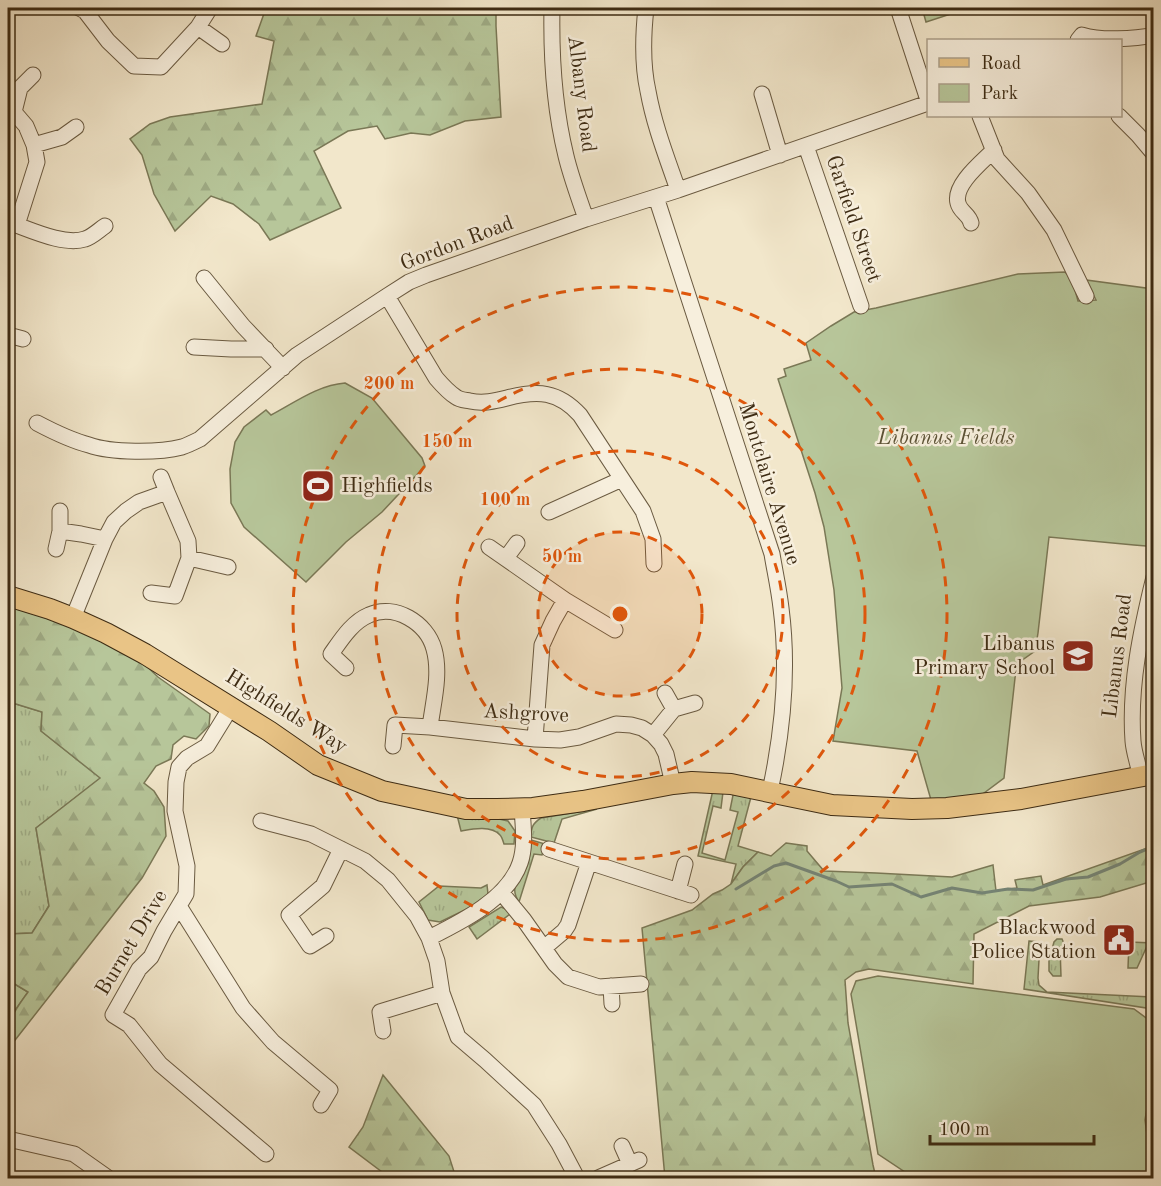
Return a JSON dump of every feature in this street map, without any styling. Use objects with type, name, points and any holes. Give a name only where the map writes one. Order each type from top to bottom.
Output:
[{"type":"main road","name":"Highfields Way","points":[[8,596],[50,609],[106,633],[231,707],[318,765],[382,791],[466,808],[522,808],[583,801],[692,782],[712,782],[770,791]]},
{"type":"main road","name":"Libanus Road","points":[[770,791],[832,805],[912,809],[947,808],[1021,800],[1147,776]]},
{"type":"street","points":[[79,8],[85,11],[108,41],[134,66],[161,67],[198,27],[210,8]]},
{"type":"street","name":"Albany Road","points":[[552,8],[551,47],[560,127],[586,219]]},
{"type":"street","points":[[646,8],[644,57],[647,88],[678,190]]},
{"type":"street","points":[[898,8],[927,99]]},
{"type":"street","points":[[198,27],[222,44]]},
{"type":"street","points":[[1079,39],[1082,35],[1095,39],[1142,38],[1154,35]]},
{"type":"street","points":[[33,75],[20,88],[11,114],[26,126],[34,145],[37,162],[12,224],[58,239],[74,241],[87,239],[105,226]]},
{"type":"street","points":[[762,94],[780,155]]},
{"type":"street","name":"Gordon Road","points":[[37,423],[61,435],[100,448],[147,451],[182,447],[200,439],[297,356],[409,282],[927,102]]},
{"type":"street","points":[[980,117],[997,159],[1028,193],[1054,230],[1086,296]]},
{"type":"street","points":[[1120,117],[1154,154]]},
{"type":"street","points":[[34,145],[62,137],[76,127]]},
{"type":"street","name":"Garfield Street","points":[[806,146],[861,306]]},
{"type":"street","points":[[971,222],[970,218],[960,209],[957,194],[961,186],[994,150]]},
{"type":"street","name":"Montclaire Avenue","points":[[656,197],[772,554],[781,609],[784,682],[778,753],[770,791]]},
{"type":"street","points":[[204,278],[243,327],[283,368]]},
{"type":"street","points":[[387,296],[436,378],[458,398],[474,402],[491,402],[530,393],[557,397],[569,404],[580,415],[643,511],[653,538],[654,564]]},
{"type":"street","points":[[8,335],[23,339]]},
{"type":"street","points":[[194,347],[231,350],[266,349]]},
{"type":"street","points":[[151,593],[175,596],[189,558],[188,541],[161,477]]},
{"type":"street","points":[[549,512],[622,479]]},
{"type":"street","points":[[73,618],[114,522],[139,502],[167,492]]},
{"type":"street","points":[[56,549],[60,531],[60,511]]},
{"type":"street","points":[[60,531],[105,540]]},
{"type":"street","points":[[506,558],[517,543]]},
{"type":"street","points":[[489,547],[565,600],[597,627],[615,630]]},
{"type":"street","points":[[189,558],[228,567]]},
{"type":"street","name":"Libanus Road","points":[[1147,776],[1134,754],[1132,707],[1141,634],[1154,577]]},
{"type":"street","points":[[535,739],[542,645],[552,621],[565,600]]},
{"type":"street","points":[[346,668],[325,658],[345,633],[369,615],[382,612],[397,613],[420,625],[429,636],[436,660],[430,727]]},
{"type":"street","points":[[665,693],[674,709]]},
{"type":"street","points":[[673,784],[666,754],[653,735],[674,709],[695,703]]},
{"type":"street","name":"Burnet Drive","points":[[231,707],[207,746],[187,758],[179,767],[175,811],[187,866],[186,894],[151,957],[139,969],[113,1015],[129,1025],[160,1064],[266,1154]]},
{"type":"street","name":"Ashgrove","points":[[393,746],[395,725],[560,740],[623,724],[642,728],[653,735]]},
{"type":"street","points":[[429,938],[476,913],[501,892],[515,873],[523,853],[522,808]]},
{"type":"street","points":[[261,822],[311,834],[365,861],[388,880],[417,916],[429,938],[437,961],[442,993],[458,1037],[534,1105],[559,1144],[577,1179]]},
{"type":"street","points":[[326,936],[310,946],[289,915],[323,886],[341,849]]},
{"type":"street","points":[[549,849],[685,893],[685,864]]},
{"type":"street","points":[[544,948],[568,925],[589,862]]},
{"type":"street","points":[[501,892],[555,964],[568,977],[598,987],[641,984]]},
{"type":"street","points":[[179,906],[243,1008],[273,1042],[330,1090],[321,1105]]},
{"type":"street","points":[[611,987],[612,1004]]},
{"type":"street","points":[[383,1031],[380,1011],[442,993]]},
{"type":"street","points":[[8,1139],[74,1154],[108,1179]]},
{"type":"street","points":[[598,1179],[635,1162],[622,1146]]},
{"type":"green space","points":[[266,8],[496,8],[501,117],[465,121],[430,135],[411,133],[385,139],[377,126],[348,131],[314,151],[341,208],[270,240],[259,224],[233,204],[211,196],[175,231],[154,194],[142,155],[130,139],[150,124],[170,117],[262,104],[274,41],[256,36]]},
{"type":"green space","points":[[922,8],[955,8],[954,13],[926,22]]},
{"type":"green space","name":"Libanus Fields","points":[[1065,272],[1072,279],[1078,301],[1096,300],[1086,280],[1153,289],[1151,388],[1153,388],[1154,440],[1150,490],[1153,491],[1153,540],[1146,546],[1049,537],[1035,651],[1021,661],[1016,669],[1004,778],[980,796],[931,800],[917,751],[833,741],[842,688],[834,590],[824,527],[815,493],[778,379],[786,376],[784,369],[811,360],[806,343],[854,312],[1018,274]]},
{"type":"green space","name":"Highfields","points":[[345,383],[372,398],[422,458],[425,466],[382,512],[346,542],[306,582],[244,527],[231,503],[230,469],[235,442],[244,427],[266,410],[271,415],[325,387]]},
{"type":"green space","points":[[8,606],[84,630],[140,660],[158,677],[210,714],[209,726],[196,739],[184,736],[173,745],[171,759],[156,766],[144,783],[154,791],[164,807],[166,836],[142,878],[12,1044],[8,1039],[11,1019],[28,992],[8,980],[8,934],[32,933],[49,906],[36,828],[100,778],[41,731],[42,712],[16,704],[8,704]]},
{"type":"green space","points":[[8,704],[16,704],[42,712],[41,731],[101,778],[36,828],[49,906],[32,933],[8,934]]},
{"type":"green space","points":[[713,790],[723,792],[721,808],[713,806],[702,853],[725,860],[738,812],[730,810],[733,795],[735,793],[751,797],[738,846],[758,852],[731,884],[736,864],[698,856]]},
{"type":"green space","points":[[597,809],[562,819],[554,843],[531,837],[533,826],[541,818]]},
{"type":"green space","points":[[457,815],[508,821],[515,831],[514,844],[504,844],[500,835],[492,830],[481,828],[461,831]]},
{"type":"green space","points":[[531,840],[545,844],[542,855],[534,854],[519,902],[515,887],[527,866]]},
{"type":"green space","points":[[786,843],[807,846],[807,851],[824,871],[952,877],[993,865],[996,891],[1017,888],[1015,880],[1041,876],[1043,885],[1153,846],[1153,881],[1100,897],[1029,906],[974,934],[973,984],[869,969],[856,972],[845,980],[848,1023],[876,1178],[665,1178],[642,928],[692,910],[731,884],[758,852],[771,856]]},
{"type":"green space","points":[[487,885],[488,894],[471,907],[440,922],[428,920],[419,902],[439,886],[481,888]]},
{"type":"green space","points":[[501,907],[510,914],[477,939],[469,927]]},
{"type":"green space","points":[[1057,939],[1062,939],[1065,946],[1060,947],[1061,976],[1053,976],[1049,971],[1049,953]]},
{"type":"green space","points":[[1029,941],[1040,942],[1038,978],[1039,985],[1047,992],[1152,997],[1153,995],[1153,1009],[1024,989]]},
{"type":"green space","points":[[1129,942],[1153,943],[1153,946],[1148,944],[1137,968],[1128,968]]},
{"type":"green space","points":[[878,976],[1134,1009],[1153,1023],[1153,1073],[1145,1120],[1153,1178],[914,1178],[878,1154],[851,994],[856,981]]},
{"type":"green space","points":[[8,980],[28,992],[13,1013],[8,1026]]},
{"type":"green space","points":[[383,1075],[449,1156],[456,1178],[385,1178],[382,1172],[349,1147],[363,1127]]},
{"type":"green space","points":[[1148,1103],[1153,1104],[1153,1162],[1145,1120]]},
{"type":"waterway","points":[[736,889],[774,866],[786,863],[849,887],[892,884],[921,897],[952,888],[982,893],[1008,889],[1033,890],[1066,879],[1088,877],[1120,864],[1154,846]]},
{"type":"place","name":"Highfields","points":[[318,486]]},
{"type":"place","name":"Libanus Primary School","points":[[1078,656]]},
{"type":"place","name":"Blackwood Police Station","points":[[1119,940]]}]
